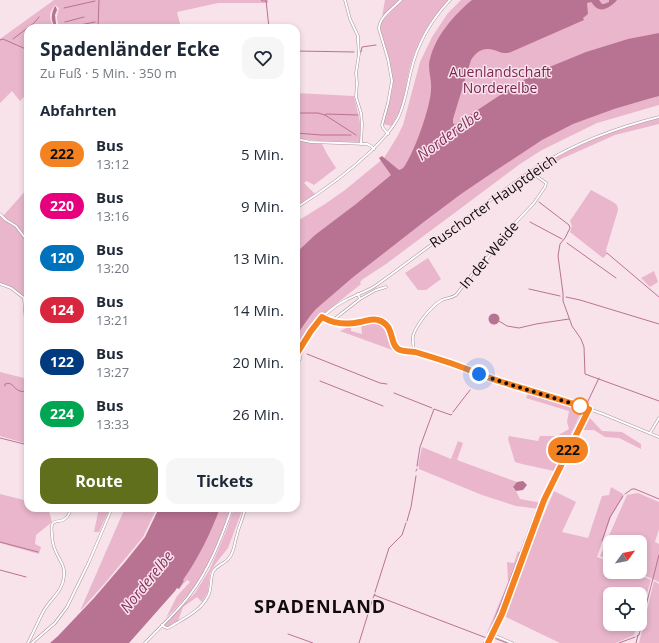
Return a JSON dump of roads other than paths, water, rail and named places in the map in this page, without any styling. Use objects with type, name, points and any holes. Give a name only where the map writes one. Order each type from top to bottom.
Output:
[{"type":"street","points":[[345,0],[350,18],[358,36],[359,54],[356,73],[356,97],[362,124],[361,144]]},
{"type":"street","points":[[388,134],[382,125],[392,81],[379,26],[381,20],[401,0]]},
{"type":"street","points":[[300,205],[356,165],[388,134],[398,118],[402,108],[411,69],[420,43],[434,19],[450,0]]},
{"type":"street","name":"Ruschorter Hauptdeich","points":[[300,348],[316,324],[333,308],[377,285],[521,178],[571,148],[632,124],[659,116]]},
{"type":"street","points":[[300,140],[311,142],[361,144],[369,145],[374,148]]},
{"type":"street","points":[[521,178],[535,175],[546,162]]},
{"type":"street","name":"In der Weide","points":[[414,352],[413,337],[430,309],[442,300],[456,295],[473,273],[487,260],[503,236],[538,198],[546,183],[535,175]]},
{"type":"street","points":[[0,214],[16,226],[24,237]]},
{"type":"street","points":[[0,284],[11,288],[24,298]]},
{"type":"street","points":[[332,321],[360,298],[386,287]]},
{"type":"street","points":[[358,294],[360,298]]},
{"type":"street","points":[[322,317],[340,324],[349,324],[370,319],[378,320],[390,330],[392,340],[396,348],[399,350],[414,352],[446,361],[502,382],[586,408],[659,437]]},
{"type":"street","points":[[300,359],[303,343]]},
{"type":"street","points":[[488,643],[502,614],[544,500],[586,408]]},
{"type":"street","points":[[650,433],[659,418]]},
{"type":"street","points":[[28,643],[43,612],[63,584],[64,568],[58,558],[54,545],[52,529],[54,522],[66,518],[70,512]]},
{"type":"street","points":[[32,643],[55,623],[67,607],[89,562],[110,512]]},
{"type":"street","points":[[145,643],[189,596],[202,578],[222,537],[231,512]]},
{"type":"street","points":[[162,625],[167,628],[193,613],[209,596],[213,572],[230,558],[244,512]]},
{"type":"street","points":[[493,635],[512,643]]},
{"type":"water","name":"Auenlandschaft Norderelbe","points":[[472,0],[599,0],[602,4],[604,4],[609,2],[609,0],[617,0],[609,7],[604,9],[596,8],[591,2],[587,3],[588,14],[583,18],[584,20],[508,53],[487,49],[483,49],[478,52],[471,60],[453,119],[453,123],[455,125],[520,82],[547,68],[586,52],[628,39],[659,33],[659,96],[614,109],[573,124],[542,140],[461,194],[352,278],[316,309],[300,330],[300,249],[315,235],[391,175],[379,158],[382,156],[399,170],[404,167],[417,141],[428,106],[431,85],[429,62],[433,50],[446,26]]},
{"type":"water","points":[[55,6],[57,10],[55,15],[56,24],[54,24],[52,20]]},
{"type":"water","points":[[492,314],[496,314],[498,315],[498,323],[492,324],[489,321],[489,317]]},
{"type":"water","points":[[523,481],[527,485],[523,490],[516,491],[513,487],[517,482]]},
{"type":"water","name":"Norderelbe","points":[[157,512],[219,512],[204,546],[179,589],[177,588],[129,643],[50,643],[94,598],[145,537]]},
{"type":"waterway","points":[[98,24],[99,0]]},
{"type":"waterway","points":[[261,0],[266,1]]},
{"type":"waterway","points":[[266,0],[269,24]]},
{"type":"waterway","points":[[64,8],[95,1]]},
{"type":"waterway","points":[[33,24],[39,17]]},
{"type":"waterway","points":[[65,22],[84,17]]},
{"type":"waterway","points":[[85,24],[95,22]]},
{"type":"waterway","points":[[13,39],[24,31]]},
{"type":"waterway","points":[[0,40],[3,39],[24,48]]},
{"type":"waterway","points":[[360,52],[362,47],[376,45]]},
{"type":"waterway","points":[[300,51],[354,52]]},
{"type":"waterway","points":[[300,113],[318,113],[325,115],[356,135]]},
{"type":"waterway","points":[[325,115],[358,115]]},
{"type":"waterway","points":[[300,133],[351,135]]},
{"type":"waterway","points":[[539,202],[569,225],[570,228],[560,244],[558,256],[563,301],[572,326],[581,339],[584,347],[585,374],[659,401]]},
{"type":"waterway","points":[[530,222],[562,239]]},
{"type":"waterway","points":[[567,243],[616,278]]},
{"type":"waterway","points":[[607,253],[659,297]]},
{"type":"waterway","points":[[529,289],[560,296]]},
{"type":"waterway","points":[[566,297],[659,324]]},
{"type":"waterway","points":[[499,321],[507,326],[519,328],[569,319]]},
{"type":"waterway","points":[[307,354],[380,383],[387,384]]},
{"type":"waterway","points":[[489,633],[537,508],[599,378]]},
{"type":"waterway","points":[[320,381],[383,406]]},
{"type":"waterway","points":[[5,386],[5,384],[8,383],[18,390],[24,391]]},
{"type":"waterway","points":[[453,412],[470,390]]},
{"type":"waterway","points":[[394,393],[432,408]]},
{"type":"waterway","points":[[417,466],[420,447],[434,409],[451,415],[452,414]]},
{"type":"waterway","points":[[0,438],[24,444]]},
{"type":"waterway","points":[[407,521],[416,476]]},
{"type":"waterway","points":[[625,494],[632,489],[635,489],[659,499]]},
{"type":"waterway","points":[[602,541],[610,517],[623,496]]},
{"type":"waterway","points":[[375,592],[389,548],[402,535],[406,523]]},
{"type":"waterway","points":[[0,542],[38,552]]},
{"type":"waterway","points":[[647,602],[659,555]]},
{"type":"waterway","points":[[0,570],[26,577]]},
{"type":"waterway","points":[[373,598],[375,594]]},
{"type":"waterway","points":[[374,595],[489,638]]},
{"type":"waterway","points":[[359,643],[372,601]]},
{"type":"waterway","points":[[637,636],[639,635],[640,631]]},
{"type":"waterway","points":[[288,634],[313,643]]},
{"type":"waterway","points":[[636,643],[638,635]]},
{"type":"waterway","points":[[619,643],[635,637]]},
{"type":"waterway","points":[[494,638],[507,643]]},
{"type":"district","name":"SPADENLAND","points":[[320,607]]}]
